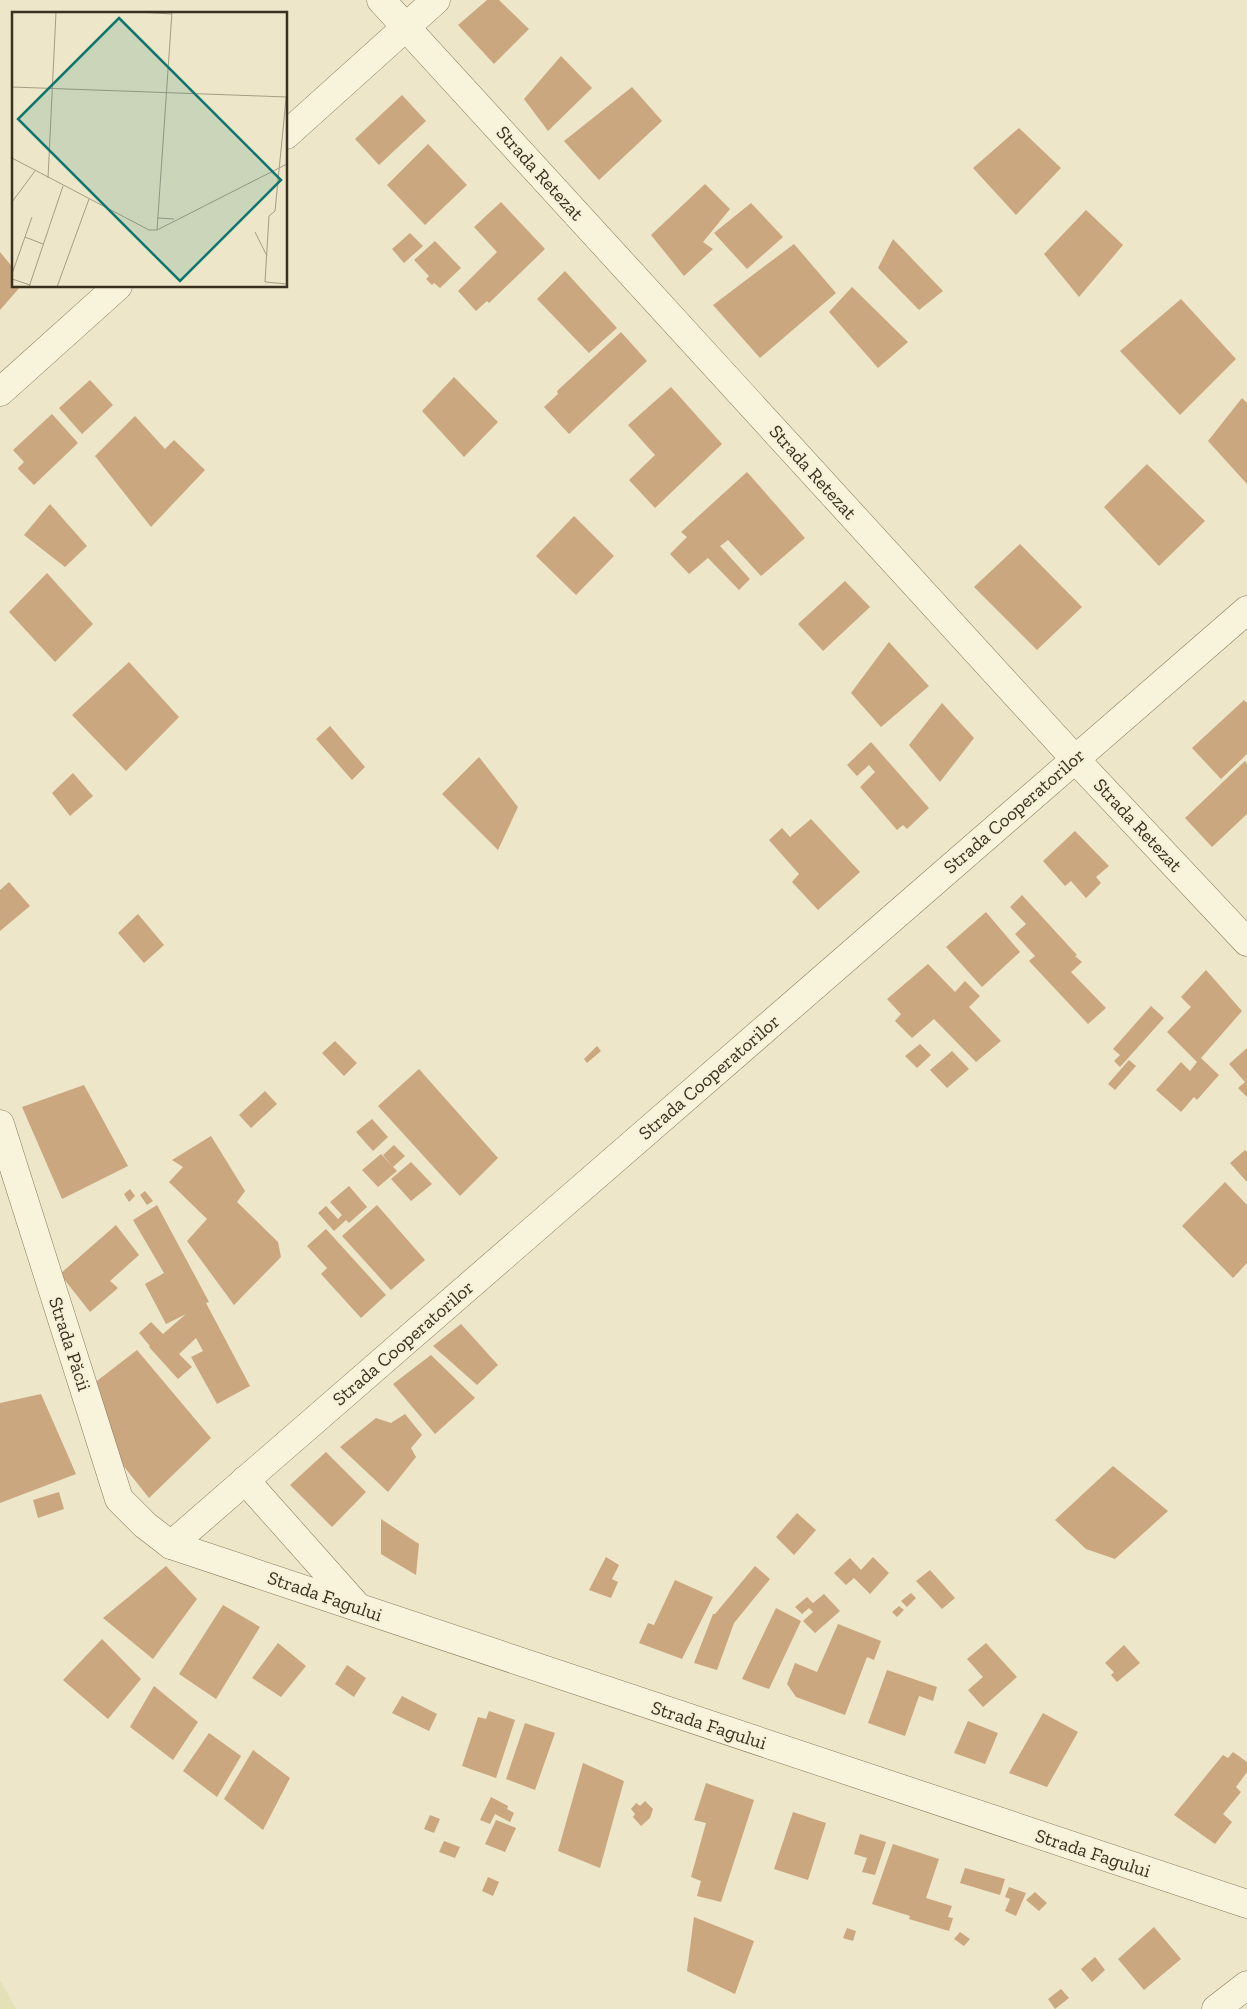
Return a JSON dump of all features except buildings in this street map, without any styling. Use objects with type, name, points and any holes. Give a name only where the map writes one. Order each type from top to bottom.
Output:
[{"type":"street","name":"Strada Retezat","points":[[381,0],[1075,759],[1247,942]]},
{"type":"street","points":[[288,133],[436,0]]},
{"type":"street","points":[[0,392],[116,288]]},
{"type":"street","name":"Strada Cooperatorilor","points":[[171,1545],[1247,610]]},
{"type":"street","name":"Strada Păcii","points":[[0,1124],[119,1499],[145,1525],[171,1545]]},
{"type":"street","points":[[245,1480],[358,1607]]},
{"type":"street","name":"Strada Fagului","points":[[171,1545],[1247,1904]]},
{"type":"street","points":[[1216,2009],[1247,1985]]},
{"type":"shaded area","points":[[0,1980],[16,2009],[0,2009]]}]
